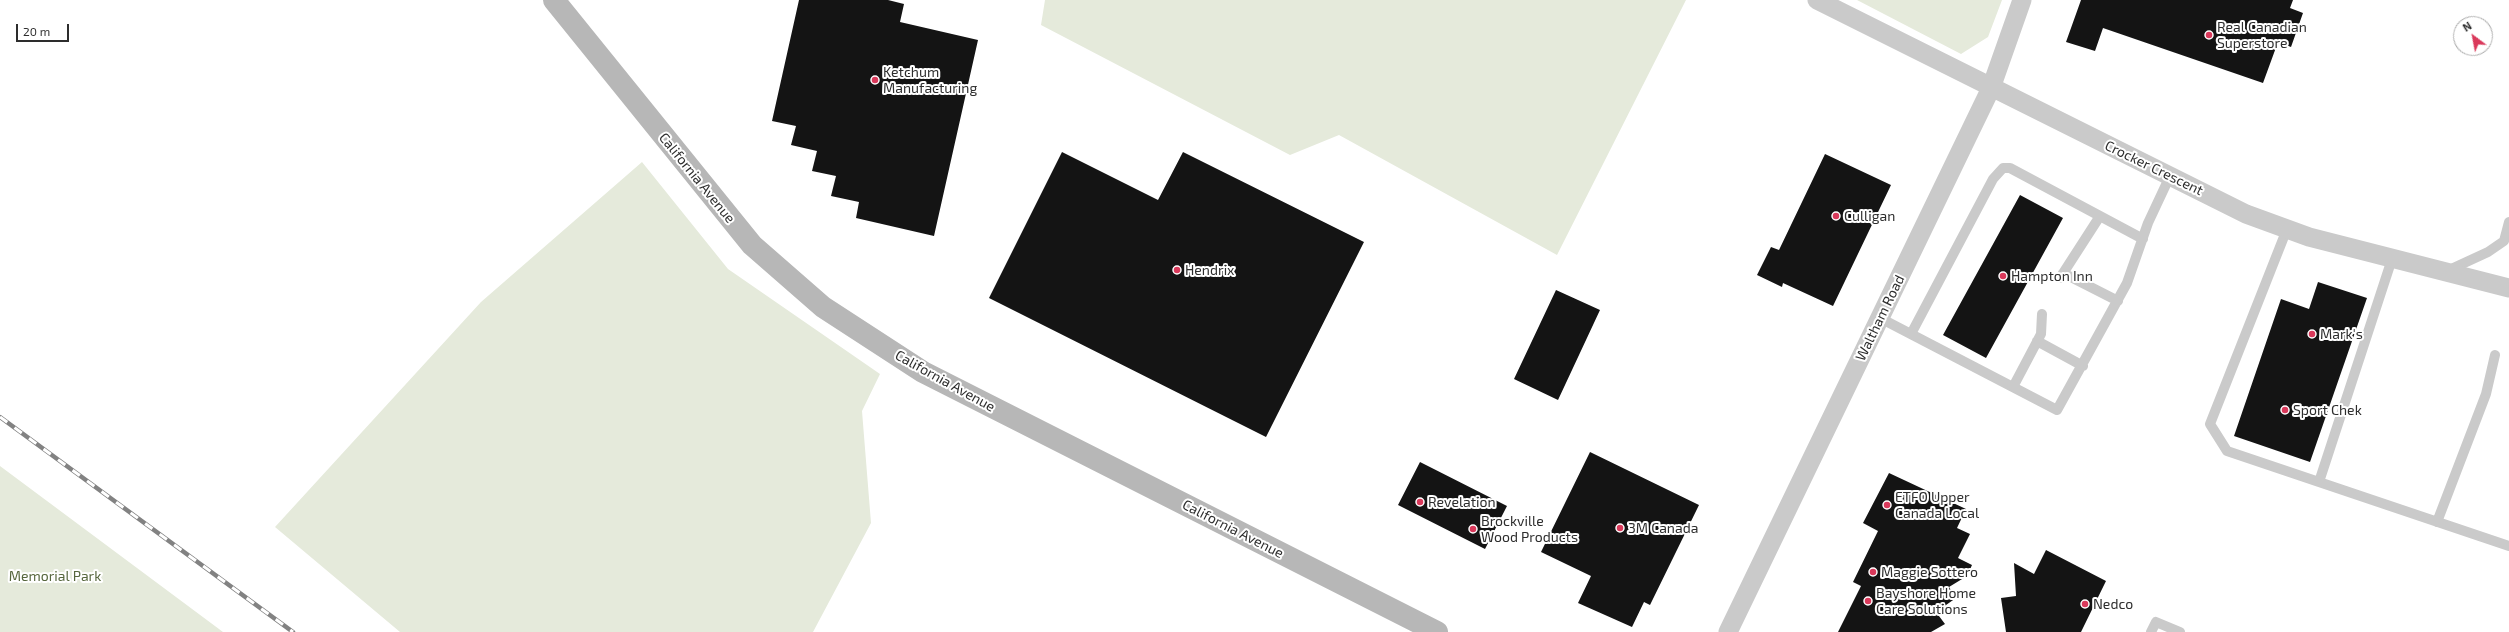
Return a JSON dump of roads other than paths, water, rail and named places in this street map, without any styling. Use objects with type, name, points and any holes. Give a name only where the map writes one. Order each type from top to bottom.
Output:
[{"type":"street","name":"California Avenue","points":[[554,0],[752,245],[824,307],[923,372],[1437,632]]},
{"type":"street","name":"Crocker Crescent","points":[[1817,0],[2246,214],[2287,229],[2392,259],[2509,288]]},
{"type":"street","name":"Waltham Road","points":[[1728,632],[1991,88],[2022,0]]},
{"type":"lane","points":[[1911,334],[1993,179],[2003,168],[2010,168],[2143,239]]},
{"type":"lane","points":[[1880,318],[2058,410],[2127,283],[2143,239],[2170,176]]},
{"type":"lane","points":[[2100,216],[2062,276],[2118,301]]},
{"type":"lane","points":[[2446,272],[2488,252],[2504,241],[2509,222]]},
{"type":"lane","points":[[2287,229],[2210,424],[2227,451],[2509,546]]},
{"type":"lane","points":[[2319,482],[2392,259]]},
{"type":"lane","points":[[2014,388],[2040,334],[2042,314]]},
{"type":"lane","points":[[2037,341],[2083,366]]},
{"type":"lane","points":[[2437,522],[2486,394],[2494,355]]},
{"type":"lane","points":[[2151,632],[2156,622],[2180,632]]},
{"type":"railway","points":[[0,417],[293,632]]},
{"type":"place","name":"Real Canadian Superstore","points":[[2209,35]]},
{"type":"place","name":"Ketchum Manufacturing","points":[[875,80]]},
{"type":"place","name":"Culligan","points":[[1836,216]]},
{"type":"place","name":"Hendrix","points":[[1177,270]]},
{"type":"place","name":"Hampton Inn","points":[[2003,276]]},
{"type":"place","name":"Mark's","points":[[2312,334]]},
{"type":"place","name":"Sport Chek","points":[[2285,410]]},
{"type":"place","name":"Revelation","points":[[1420,502]]},
{"type":"place","name":"ETFO Upper Canada Local","points":[[1887,505]]},
{"type":"place","name":"3M Canada","points":[[1620,528]]},
{"type":"place","name":"Brockville Wood Products","points":[[1473,529]]},
{"type":"place","name":"Maggie Sottero","points":[[1873,572]]},
{"type":"place","name":"Bayshore Home Care Solutions","points":[[1868,601]]},
{"type":"place","name":"Nedco","points":[[2085,604]]},
{"type":"park label","name":"Memorial Park","points":[[55,576]]}]
